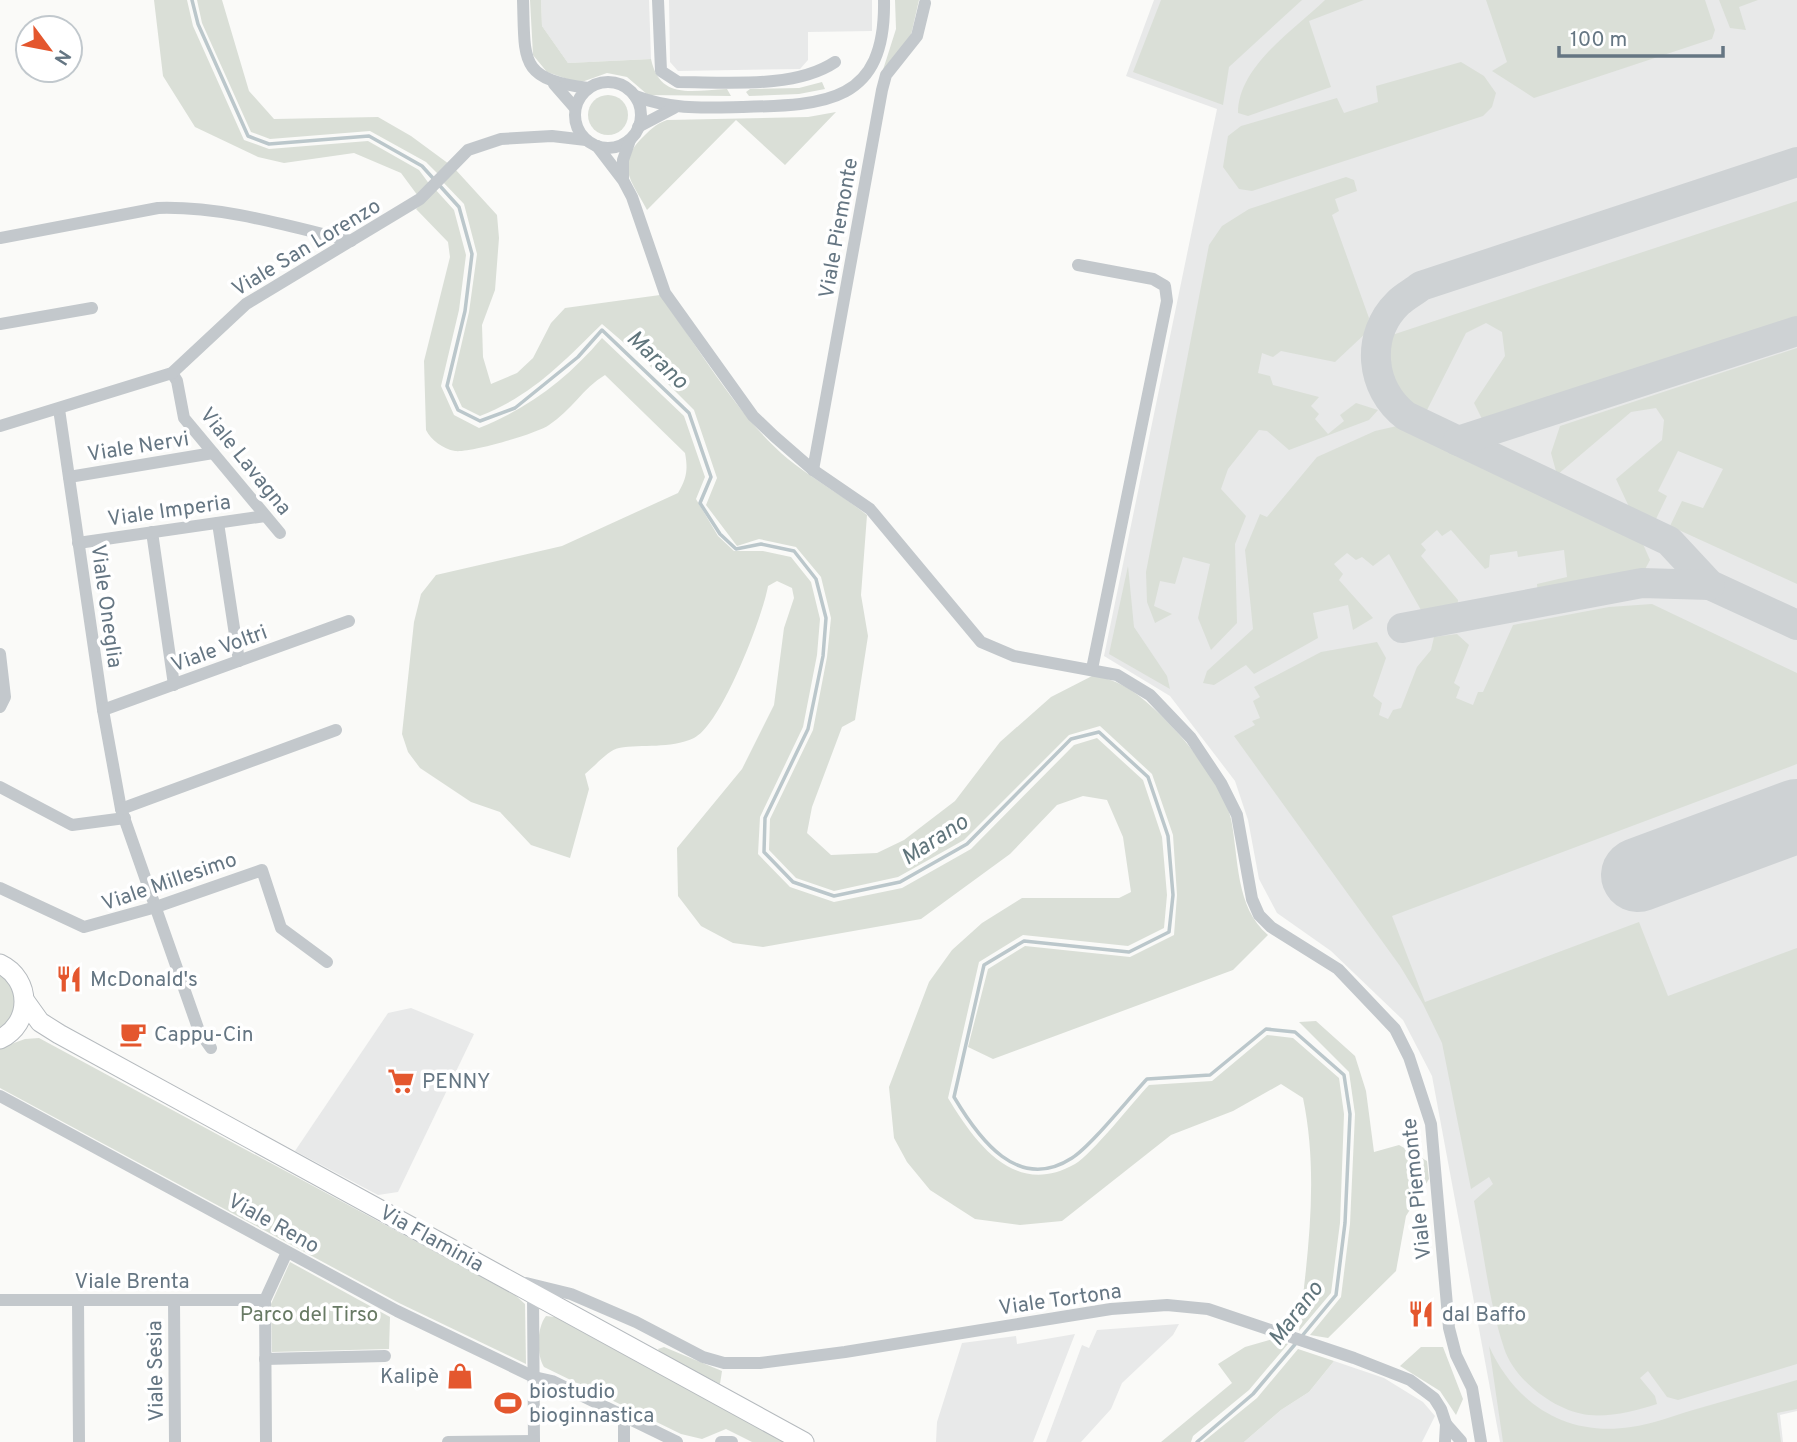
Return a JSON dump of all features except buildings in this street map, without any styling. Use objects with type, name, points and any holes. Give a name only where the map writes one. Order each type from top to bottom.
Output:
[{"type":"main road","name":"Via Flaminia","points":[[0,964],[19,981],[25,1001],[40,1022],[60,1034],[803,1442]]},
{"type":"main road","points":[[2,1038],[19,1022],[25,1001]]},
{"type":"main road","name":"Via Flaminia","points":[[2,1038],[32,1032],[60,1034]]},
{"type":"street","points":[[523,0],[529,64],[554,84],[592,143],[615,147],[674,108]]},
{"type":"street","points":[[658,0],[661,71],[678,82],[800,79],[819,73],[835,62]]},
{"type":"street","points":[[552,136],[566,129],[588,88],[597,83],[619,83],[635,96],[674,108],[814,104],[829,101],[850,89],[868,70],[883,35],[884,0]]},
{"type":"street","name":"Viale Piemonte","points":[[813,470],[882,90],[886,75],[917,36],[925,3]]},
{"type":"street","points":[[739,81],[740,107]]},
{"type":"street","points":[[554,84],[588,88]]},
{"type":"street","points":[[624,180],[623,160],[641,116],[635,96]]},
{"type":"street","name":"Viale San Lorenzo","points":[[0,425],[172,373],[246,304],[420,199],[468,150],[502,139],[552,136],[592,143]]},
{"type":"street","name":"Viale Piemonte","points":[[592,143],[624,180],[639,213],[665,293],[753,416],[813,470],[870,509],[981,642],[1014,656],[1116,675],[1150,695],[1191,738],[1221,783],[1237,816],[1252,899],[1259,915],[1270,927],[1338,969],[1395,1029],[1409,1057],[1431,1124],[1449,1328],[1456,1355],[1472,1388],[1481,1442]]},
{"type":"street","points":[[0,237],[158,208],[181,207],[222,213],[351,241]]},
{"type":"street","points":[[1078,265],[1153,279],[1165,286],[1167,301],[1092,669]]},
{"type":"street","points":[[0,324],[92,308]]},
{"type":"street","name":"Viale Lavagna","points":[[172,373],[177,381],[184,418],[280,533]]},
{"type":"street","name":"Viale Oneglia","points":[[59,409],[103,710],[123,814],[199,1031],[211,1048]]},
{"type":"street","name":"Viale Nervi","points":[[69,477],[214,453]]},
{"type":"street","name":"Viale Imperia","points":[[78,543],[265,516]]},
{"type":"street","points":[[218,523],[239,661]]},
{"type":"street","points":[[152,532],[174,685]]},
{"type":"street","name":"Viale Voltri","points":[[103,710],[349,621]]},
{"type":"street","points":[[0,661],[5,697],[0,707]]},
{"type":"street","points":[[0,788],[72,825],[123,814],[336,730]]},
{"type":"street","name":"Viale Millesimo","points":[[0,888],[84,927],[156,907],[262,870],[281,928],[327,962]]},
{"type":"street","name":"Viale Millesimo","points":[[0,896],[19,896]]},
{"type":"street","name":"Viale Reno","points":[[0,1096],[397,1311],[534,1377],[552,1381],[677,1442]]},
{"type":"street","points":[[266,1442],[265,1300],[287,1252]]},
{"type":"street","name":"Viale Tortona","points":[[505,1278],[572,1294],[636,1322],[652,1333],[703,1357],[736,1363],[845,1352],[1111,1309],[1167,1305],[1208,1309],[1287,1334],[1410,1380],[1434,1398],[1446,1424],[1465,1441]]},
{"type":"street","points":[[448,1442],[534,1441],[533,1294]]},
{"type":"street","name":"Viale Brenta","points":[[0,1300],[265,1300]]},
{"type":"street","points":[[78,1300],[79,1442]]},
{"type":"street","name":"Viale Sesia","points":[[174,1300],[175,1442]]},
{"type":"street","points":[[628,1347],[652,1333]]},
{"type":"street","points":[[265,1359],[385,1356]]},
{"type":"street","points":[[624,1416],[624,1442]]},
{"type":"street","points":[[1465,1441],[1476,1421]]},
{"type":"street","points":[[1445,1442],[1446,1424]]},
{"type":"street","points":[[721,1442],[732,1442]]},
{"type":"shaded area","points":[[541,0],[649,0],[651,59],[568,63],[542,26]]},
{"type":"shaded area","points":[[669,0],[872,0],[872,31],[808,32],[808,60],[800,69],[678,71],[670,62]]},
{"type":"shaded area","points":[[1154,0],[1797,0],[1797,1411],[1780,1415],[1783,1442],[1500,1442],[1432,1076],[1403,1020],[1331,951],[1277,913],[1259,879],[1248,820],[1235,781],[1170,696],[1104,656],[1217,109],[1126,76]]},
{"type":"shaded area","points":[[411,1008],[474,1034],[398,1192],[378,1195],[295,1151],[388,1013]]},
{"type":"shaded area","points":[[1179,1324],[1173,1335],[1122,1383],[1111,1409],[1081,1442],[1046,1442],[1082,1345],[1089,1348],[1097,1330]]},
{"type":"shaded area","points":[[1075,1334],[1033,1442],[936,1442],[937,1422],[962,1343],[1016,1336],[1017,1344]]},
{"type":"shaded area","points":[[1334,1361],[1384,1378],[1423,1402],[1435,1416],[1422,1442],[1244,1442],[1281,1410],[1309,1392]]},
{"type":"green space","points":[[154,0],[187,0],[193,26],[244,140],[269,149],[368,141],[419,170],[430,185],[418,196],[401,173],[354,153],[284,163],[258,157],[195,127],[163,76]]},
{"type":"green space","points":[[197,0],[222,0],[249,91],[274,119],[378,117],[411,136],[449,164],[439,175],[426,162],[370,131],[270,139],[251,132],[202,23]]},
{"type":"green space","points":[[530,0],[541,0],[542,26],[568,63],[651,59],[655,72],[662,82],[670,87],[690,91],[727,89],[731,96],[648,95],[627,77],[607,73],[579,83],[547,72],[533,55]]},
{"type":"green space","points":[[895,0],[919,0],[911,35],[882,73],[896,29]]},
{"type":"green space","points":[[1161,0],[1302,0],[1229,67],[1223,105],[1133,72]]},
{"type":"green space","points":[[1325,0],[1364,0],[1309,21],[1331,87],[1248,116],[1238,113],[1240,96],[1257,65]]},
{"type":"green space","points":[[1486,0],[1705,0],[1715,30],[1712,39],[1534,98],[1492,71],[1507,62]]},
{"type":"green space","points":[[1719,0],[1758,0],[1739,7],[1746,30],[1730,28]]},
{"type":"green space","points":[[1461,62],[1484,76],[1496,93],[1492,107],[1483,116],[1252,191],[1239,189],[1223,167],[1228,136],[1241,126],[1337,98],[1344,113],[1378,102],[1376,86]]},
{"type":"green space","points":[[822,82],[825,89],[799,94],[749,96],[746,92],[750,89],[799,88]]},
{"type":"green space","points":[[608,95],[616,96],[622,101],[627,107],[627,123],[622,129],[616,134],[608,135],[600,134],[594,129],[589,123],[588,115],[589,107],[594,101],[600,96]]},
{"type":"green space","points":[[836,112],[785,165],[736,120],[647,210],[629,175],[629,159],[633,150],[652,128],[667,120],[808,117]]},
{"type":"green space","points":[[455,169],[497,215],[499,238],[495,290],[482,325],[483,357],[491,384],[517,373],[533,358],[551,323],[565,308],[660,295],[752,423],[788,459],[867,515],[861,595],[868,636],[855,720],[842,727],[812,807],[807,833],[831,855],[877,853],[904,840],[955,801],[1000,742],[1051,697],[1094,675],[1121,684],[1143,699],[1174,729],[1204,766],[1216,784],[1231,819],[1240,882],[1249,911],[1268,935],[1233,970],[993,1059],[968,1047],[988,969],[1025,946],[1130,957],[1174,935],[1177,895],[1173,835],[1152,774],[1100,726],[1069,735],[964,840],[898,877],[834,891],[796,878],[769,850],[770,819],[813,730],[827,657],[831,618],[821,577],[796,547],[759,539],[737,546],[706,505],[717,478],[694,410],[644,360],[602,324],[546,377],[516,398],[480,416],[462,407],[452,385],[469,312],[477,254],[464,204],[442,181]]},
{"type":"green space","points":[[1346,177],[1354,180],[1357,191],[1335,199],[1339,211],[1332,215],[1369,318],[1367,332],[1335,362],[1281,351],[1273,357],[1262,353],[1258,373],[1270,376],[1273,385],[1319,397],[1311,406],[1319,414],[1315,419],[1328,434],[1344,421],[1340,415],[1356,403],[1378,410],[1369,420],[1289,450],[1267,431],[1259,430],[1228,469],[1221,489],[1246,516],[1235,544],[1237,623],[1211,650],[1198,618],[1210,564],[1183,557],[1175,584],[1160,581],[1154,606],[1172,614],[1155,623],[1147,602],[1146,572],[1209,245],[1222,226],[1249,209]]},
{"type":"green space","points":[[435,189],[454,210],[466,255],[459,310],[441,386],[454,415],[479,428],[497,420],[546,391],[575,367],[602,338],[684,416],[705,477],[696,499],[718,536],[734,551],[763,551],[791,557],[811,582],[820,619],[817,655],[803,727],[760,817],[758,854],[790,887],[834,902],[902,888],[971,849],[1074,745],[1097,738],[1143,780],[1162,837],[1167,895],[1164,928],[1128,946],[1023,935],[979,962],[948,1098],[971,1132],[1000,1161],[1016,1170],[1034,1174],[1053,1173],[1075,1164],[1082,1158],[1149,1085],[1212,1081],[1267,1035],[1293,1038],[1339,1078],[1344,1114],[1340,1223],[1331,1293],[1299,1331],[1310,1214],[1308,1127],[1303,1098],[1281,1084],[1233,1111],[1171,1135],[1062,1221],[1020,1225],[975,1219],[930,1190],[907,1162],[894,1138],[889,1087],[929,982],[952,950],[982,923],[1022,898],[1119,898],[1131,892],[1123,837],[1107,800],[1083,796],[1057,805],[1010,854],[921,919],[763,947],[733,943],[701,926],[678,896],[677,848],[742,769],[774,705],[784,628],[794,598],[792,588],[777,581],[768,586],[750,644],[739,669],[728,693],[705,729],[694,738],[675,744],[615,749],[585,774],[589,789],[570,858],[531,845],[500,812],[471,802],[420,768],[408,752],[402,734],[414,622],[421,594],[436,575],[562,546],[678,493],[686,469],[685,453],[605,375],[557,419],[531,433],[463,451],[446,448],[431,437],[426,430],[424,361],[450,257],[448,242],[416,209]]},
{"type":"green space","points":[[1797,201],[1797,317],[1483,421],[1474,403],[1505,356],[1502,332],[1486,323],[1466,333],[1425,414],[1412,407],[1396,392],[1390,373],[1389,336]]},
{"type":"green space","points":[[1797,348],[1797,584],[1670,526],[1682,501],[1703,508],[1723,469],[1678,451],[1658,491],[1667,496],[1656,519],[1630,509],[1616,479],[1662,440],[1664,420],[1656,408],[1631,412],[1557,475],[1551,453],[1560,426]]},
{"type":"green space","points":[[1397,426],[1643,544],[1650,560],[1642,575],[1538,595],[1537,584],[1567,577],[1564,550],[1518,557],[1517,551],[1490,555],[1489,567],[1485,569],[1451,530],[1442,536],[1437,530],[1421,544],[1426,550],[1421,556],[1458,600],[1457,611],[1425,617],[1389,554],[1373,566],[1362,557],[1356,560],[1347,553],[1334,564],[1343,574],[1339,580],[1373,618],[1353,630],[1348,605],[1313,613],[1318,638],[1254,674],[1246,665],[1214,685],[1203,683],[1207,671],[1253,629],[1245,550],[1260,514],[1267,517],[1317,457],[1375,431]]},
{"type":"green space","points":[[1128,566],[1134,627],[1167,676],[1170,689],[1109,654]]},
{"type":"green space","points":[[1652,604],[1797,673],[1797,764],[1392,916],[1425,1002],[1639,922],[1668,996],[1797,948],[1797,1364],[1678,1400],[1667,1397],[1648,1371],[1640,1378],[1655,1396],[1657,1404],[1623,1413],[1589,1415],[1576,1413],[1550,1401],[1517,1372],[1509,1360],[1494,1313],[1474,1201],[1493,1184],[1489,1177],[1471,1189],[1442,1043],[1400,966],[1234,736],[1255,725],[1252,721],[1260,718],[1253,701],[1260,697],[1254,687],[1321,652],[1377,642],[1386,658],[1373,696],[1382,703],[1379,715],[1388,719],[1393,710],[1401,708],[1417,667],[1431,650],[1434,637],[1457,634],[1469,645],[1454,683],[1460,687],[1456,698],[1473,705],[1478,692],[1483,692],[1513,625],[1609,607]]},
{"type":"green space","points":[[0,974],[11,988],[14,1002],[11,1016],[0,1029]]},
{"type":"green space","points":[[1316,1021],[1355,1056],[1366,1091],[1374,1152],[1399,1145],[1427,1161],[1429,1179],[1406,1216],[1396,1271],[1328,1338],[1310,1335],[1341,1297],[1350,1224],[1355,1114],[1349,1072],[1299,1022]]},
{"type":"green space","points":[[39,1038],[515,1295],[525,1304],[526,1364],[399,1303],[0,1088],[0,1048],[25,1039]]},
{"type":"green space","name":"Parco del Tirso","points":[[290,1262],[390,1317],[389,1349],[272,1352],[271,1304]]},
{"type":"green space","points":[[546,1316],[555,1317],[784,1442],[752,1442],[726,1429],[702,1439],[681,1434],[544,1367],[539,1341]]},
{"type":"green space","points":[[1276,1338],[1288,1344],[1249,1390],[1193,1436],[1191,1442],[1161,1442],[1232,1383],[1218,1364],[1245,1347]]},
{"type":"green space","points":[[1489,1346],[1513,1385],[1528,1400],[1564,1421],[1585,1427],[1607,1429],[1647,1424],[1797,1380],[1797,1409],[1777,1413],[1781,1442],[1503,1442]]},
{"type":"green space","points":[[664,1347],[722,1371],[720,1384],[660,1353],[658,1349]]},
{"type":"green space","points":[[1421,1347],[1443,1347],[1463,1399],[1456,1415],[1440,1391],[1400,1366]]},
{"type":"green space","points":[[1298,1349],[1334,1361],[1309,1392],[1281,1410],[1244,1442],[1203,1442],[1257,1398]]},
{"type":"waterway","name":"Marano","points":[[192,0],[198,24],[248,136],[269,144],[369,136],[422,166],[459,207],[472,254],[465,311],[447,386],[458,410],[480,421],[515,408],[578,357],[602,330],[689,413],[711,477],[700,503],[720,534],[736,549],[761,544],[794,551],[816,579],[826,618],[823,656],[808,729],[765,818],[764,852],[793,882],[834,896],[900,882],[967,844],[1071,739],[1099,732],[1148,777],[1168,836],[1173,895],[1169,932],[1129,952],[1024,941],[984,965],[954,1097],[975,1129],[1002,1156],[1018,1165],[1034,1169],[1052,1167],[1080,1152],[1147,1079],[1210,1075],[1266,1029],[1295,1032],[1344,1075],[1350,1114],[1345,1223],[1336,1295],[1302,1336]]},
{"type":"waterway","name":"Marano","points":[[1197,1442],[1253,1394],[1297,1342]]},
{"type":"taxiway","points":[[1797,162],[1421,286],[1387,316],[1380,330],[1376,361],[1385,391],[1394,405],[1406,416],[1669,541],[1710,585],[1797,625]]},
{"type":"taxiway","points":[[1458,441],[1797,331]]},
{"type":"taxiway","points":[[1402,628],[1642,583],[1710,585]]},
{"type":"runway","points":[[1638,875],[1797,816]]},
{"type":"place","name":"McDonald's","points":[[69,979]]},
{"type":"place","name":"Cappu-Cin","points":[[133,1034]]},
{"type":"place","name":"PENNY","points":[[401,1081]]},
{"type":"place","name":"dal Baffo","points":[[1421,1314]]},
{"type":"place","name":"Kalipè","points":[[460,1376]]},
{"type":"place","name":"biostudio bioginnastica","points":[[508,1403]]}]
